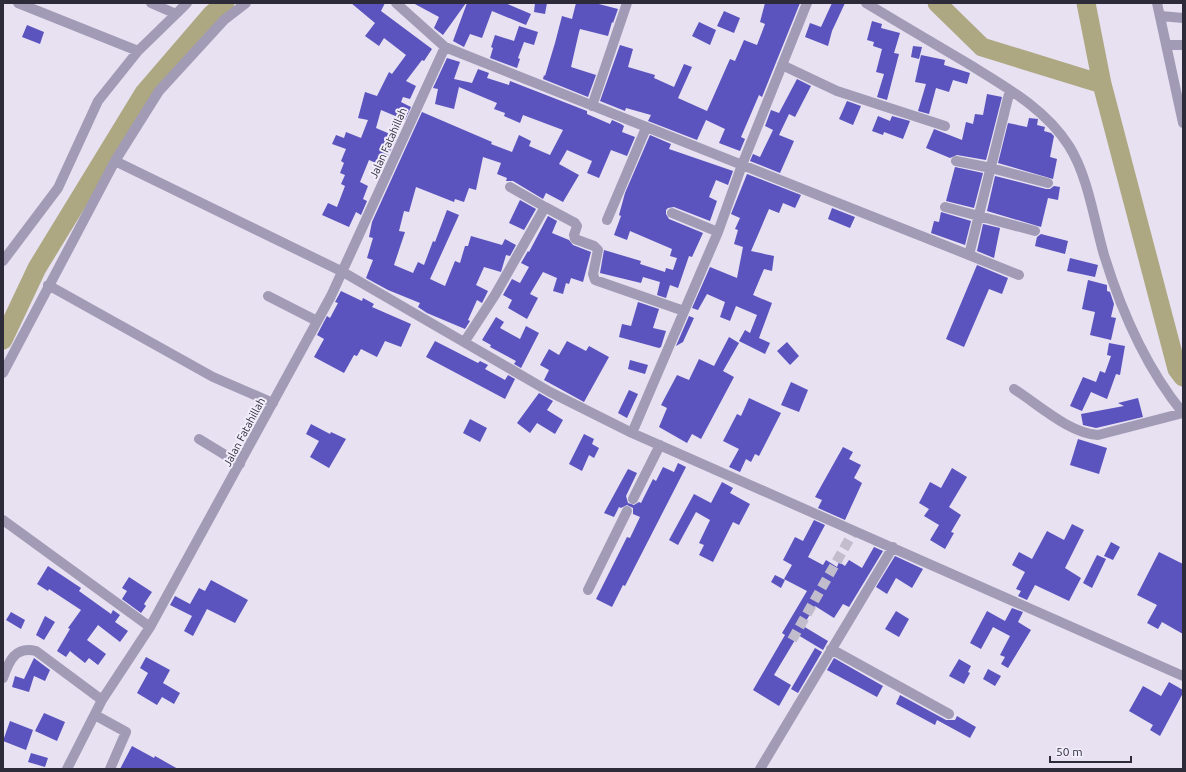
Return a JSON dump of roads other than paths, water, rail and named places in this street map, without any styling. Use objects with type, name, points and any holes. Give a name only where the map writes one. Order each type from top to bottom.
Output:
[{"type":"street","points":[[151,3],[176,14]]},
{"type":"street","points":[[3,261],[58,188],[98,101],[138,51],[187,3]]},
{"type":"street","points":[[3,373],[48,285],[115,162],[159,91],[224,20],[246,3]]},
{"type":"street","points":[[396,3],[445,47],[646,128],[1018,274]]},
{"type":"street","points":[[592,106],[627,3]]},
{"type":"street","points":[[632,433],[718,232],[742,165],[807,3]]},
{"type":"street","points":[[866,3],[1010,90],[1041,113],[1069,146],[1080,168],[1114,285],[1151,367],[1183,413],[1098,435],[1089,434],[1074,429],[1014,389]]},
{"type":"street","points":[[1157,3],[1183,123]]},
{"type":"street","points":[[25,4],[138,51]]},
{"type":"street","points":[[1161,16],[1183,18]]},
{"type":"street","points":[[1167,45],[1183,45]]},
{"type":"street","name":"Jalan Fatahillah","points":[[67,769],[102,700],[150,627],[188,554],[240,464],[318,321],[343,272],[445,47]]},
{"type":"street","points":[[782,65],[837,91],[945,126]]},
{"type":"street","points":[[969,255],[980,217],[1010,90]]},
{"type":"street","points":[[607,220],[646,128]]},
{"type":"street","points":[[956,161],[991,168],[1048,183]]},
{"type":"street","points":[[115,162],[343,272],[465,341],[550,392],[632,433],[1183,676]]},
{"type":"street","points":[[510,187],[575,223],[577,226],[574,235],[575,239],[594,246],[598,250],[593,274],[595,280],[684,311]]},
{"type":"street","points":[[465,341],[495,295],[545,207]]},
{"type":"street","points":[[945,207],[1035,231]]},
{"type":"street","points":[[672,213],[718,232]]},
{"type":"street","points":[[48,285],[213,377],[273,403]]},
{"type":"street","points":[[268,296],[318,321]]},
{"type":"street","points":[[199,439],[240,464]]},
{"type":"street","points":[[633,499],[660,445]]},
{"type":"street","points":[[588,590],[627,511]]},
{"type":"street","points":[[3,520],[150,627]]},
{"type":"street","points":[[760,769],[893,547]]},
{"type":"street","points":[[831,649],[949,714]]},
{"type":"street","points":[[3,678],[7,667],[18,652],[29,650],[36,651],[102,700]]},
{"type":"street","points":[[95,715],[126,732],[110,769]]},
{"type":"waterway","points":[[3,340],[37,268],[144,93],[212,14],[225,3]]},
{"type":"waterway","points":[[937,3],[982,47],[1102,84]]},
{"type":"waterway","points":[[1086,3],[1102,84],[1177,369],[1183,377]]},
{"type":"tunnel","points":[[792,640],[854,531]]}]
